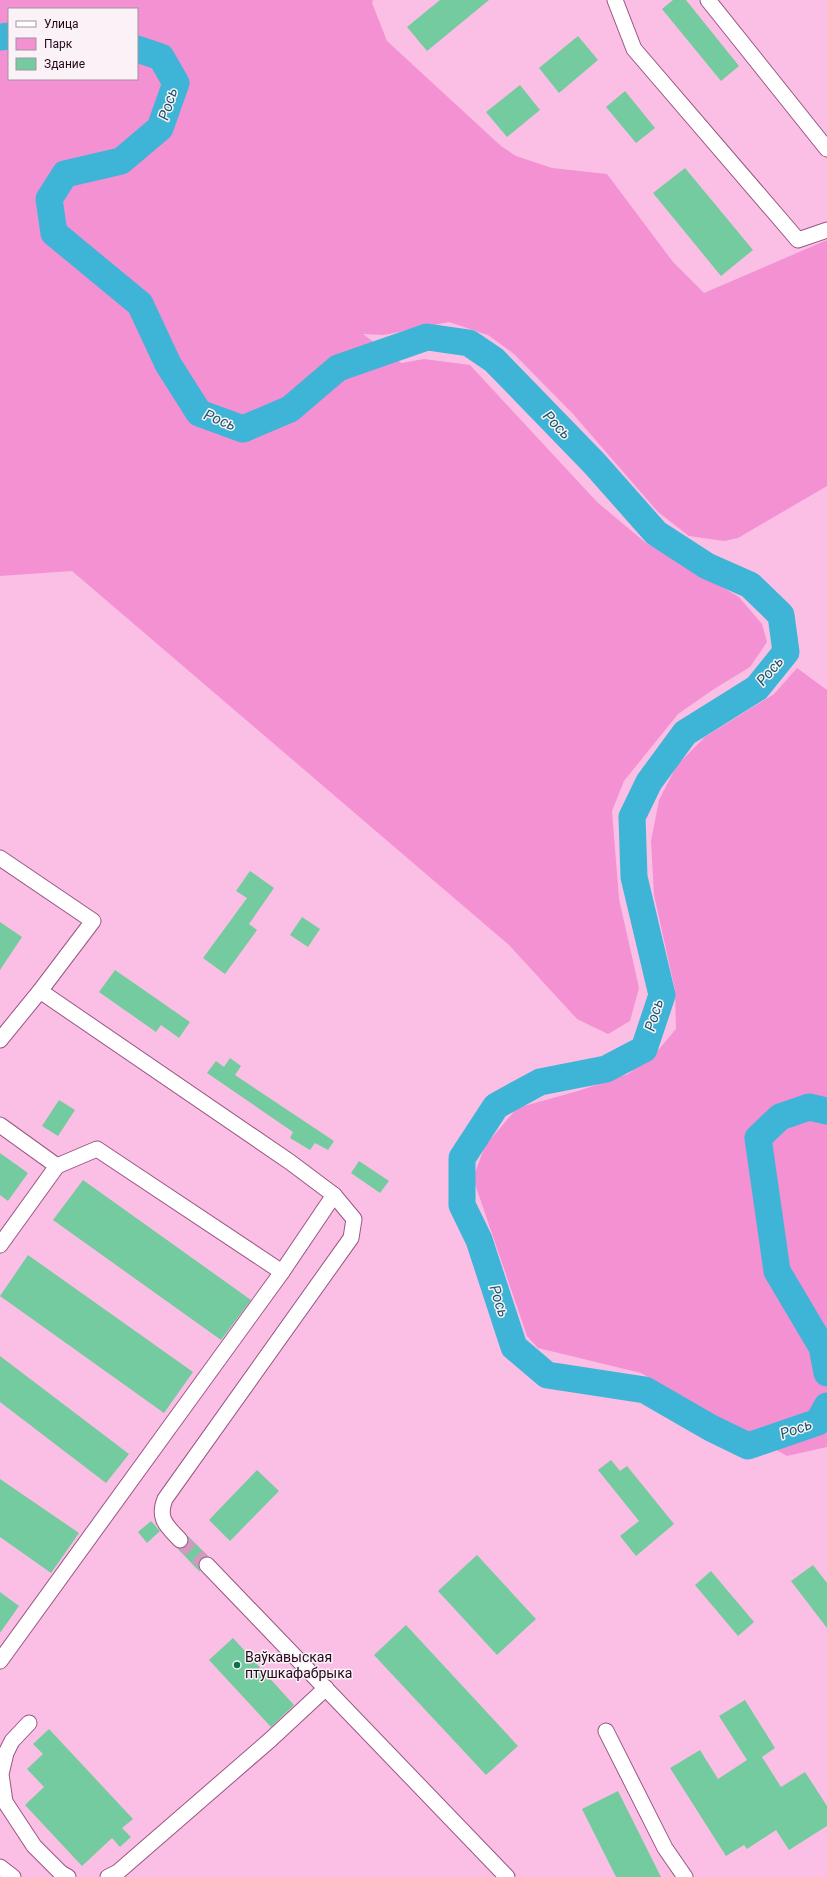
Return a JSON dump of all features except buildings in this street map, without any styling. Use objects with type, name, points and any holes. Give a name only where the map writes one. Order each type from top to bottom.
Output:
[{"type":"street","points":[[615,0],[634,48],[798,240],[827,230]]},
{"type":"street","points":[[708,0],[827,149]]},
{"type":"street","points":[[0,858],[92,921],[40,991],[0,1040]]},
{"type":"street","points":[[40,991],[290,1162],[334,1195],[354,1219],[351,1238],[165,1499],[161,1509],[164,1522],[180,1540]]},
{"type":"street","points":[[0,1125],[57,1166]]},
{"type":"street","points":[[0,1245],[57,1166],[98,1149],[282,1272]]},
{"type":"street","points":[[0,1661],[282,1272],[334,1195]]},
{"type":"street","points":[[207,1566],[507,1877]]},
{"type":"street","points":[[108,1877],[118,1872],[136,1857],[270,1740],[326,1688]]},
{"type":"street","points":[[29,1723],[12,1742],[6,1753],[1,1774],[5,1802],[34,1846],[60,1873],[68,1877]]},
{"type":"street","points":[[606,1731],[665,1848],[685,1877]]},
{"type":"street","points":[[0,1867],[13,1877]]},
{"type":"green space","points":[[0,0],[373,0],[372,3],[387,41],[501,146],[516,156],[552,168],[607,174],[673,262],[704,293],[827,240],[827,486],[738,538],[724,541],[689,536],[658,512],[573,414],[514,354],[488,335],[449,322],[384,335],[363,334],[401,363],[424,359],[470,365],[597,502],[646,543],[739,597],[762,624],[767,642],[750,667],[714,689],[678,714],[624,781],[612,811],[619,899],[639,988],[630,1021],[608,1034],[577,1019],[509,945],[72,571],[0,576]]},
{"type":"green space","points":[[797,668],[827,690],[827,1447],[787,1456],[641,1373],[538,1348],[527,1336],[473,1178],[485,1146],[517,1108],[578,1091],[628,1074],[654,1055],[676,1029],[675,990],[654,895],[651,841],[659,800],[677,765],[705,737],[774,694]]},
{"type":"waterway","name":"Рось","points":[[0,37],[8,36]]},
{"type":"waterway","name":"Рось","points":[[138,49],[161,57],[176,83],[160,128],[121,161],[65,174],[49,199],[54,233],[140,304],[168,364],[199,413],[243,429],[290,409],[338,368],[427,337],[469,343],[494,360],[594,463],[656,533],[707,566],[750,585],[781,615],[786,652],[757,688],[685,733],[649,782],[632,817],[634,877],[662,995],[644,1049],[606,1069],[540,1082],[496,1106],[462,1158],[462,1205],[479,1240],[514,1347],[547,1375],[645,1390],[711,1428],[748,1446],[818,1422],[827,1406]]},
{"type":"waterway","name":"Рось","points":[[827,1111],[809,1107],[780,1117],[758,1138],[777,1271],[822,1347],[827,1373]]},
{"type":"tunnel","points":[[180,1540],[207,1565]]},
{"type":"place","name":"Ваўкавыская птушкафабрыка","points":[[237,1665]]}]
